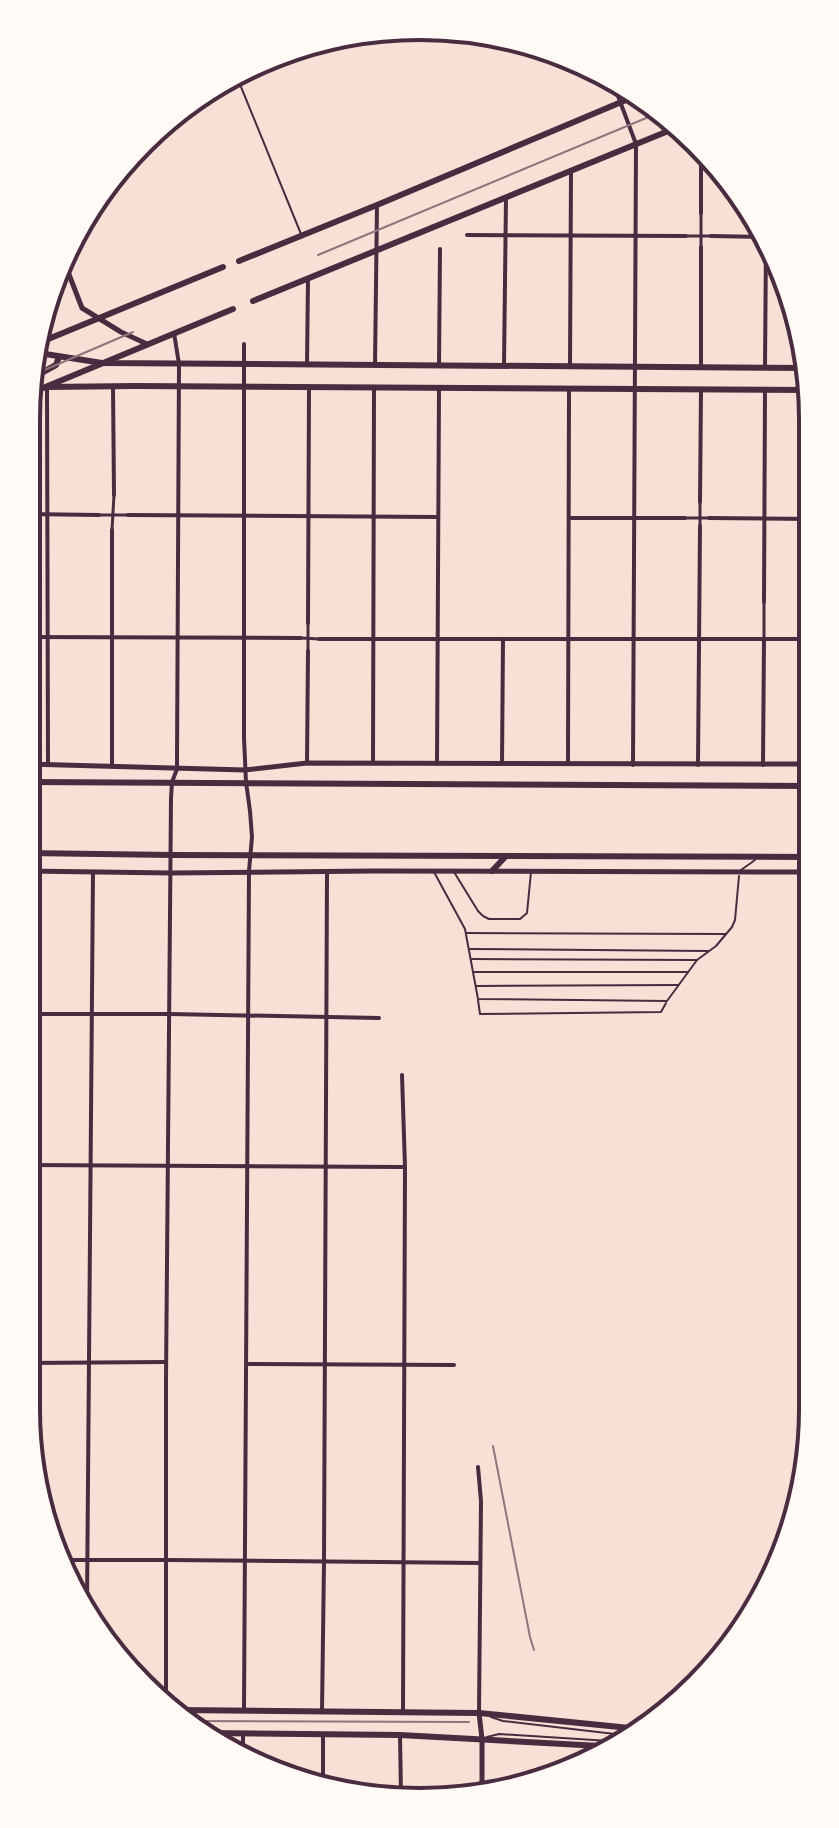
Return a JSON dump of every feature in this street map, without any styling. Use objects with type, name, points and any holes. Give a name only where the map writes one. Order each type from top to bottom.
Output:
[{"type":"main road","points":[[239,261],[624,100]]},
{"type":"main road","points":[[253,301],[667,131]]},
{"type":"main road","points":[[49,339],[223,267]]},
{"type":"main road","points":[[69,274],[82,308],[148,344]]},
{"type":"main road","points":[[41,389],[233,309]]},
{"type":"main road","points":[[46,354],[102,363],[796,368]]},
{"type":"main road","points":[[43,373],[52,369],[59,357]]},
{"type":"main road","points":[[47,387],[798,390]]},
{"type":"main road","points":[[40,764],[245,770],[307,763],[799,764]]},
{"type":"main road","points":[[40,782],[799,786]]},
{"type":"main road","points":[[40,853],[799,857]]},
{"type":"main road","points":[[480,856],[490,871]]},
{"type":"main road","points":[[490,871],[506,856]]},
{"type":"main road","points":[[40,871],[799,872]]},
{"type":"main road","points":[[188,1710],[479,1713],[624,1727]]},
{"type":"main road","points":[[479,1713],[482,1783]]},
{"type":"main road","points":[[224,1733],[400,1735],[593,1746]]},
{"type":"street","points":[[618,97],[636,144],[633,765]]},
{"type":"street","points":[[701,165],[701,367]]},
{"type":"street","points":[[570,367],[571,171]]},
{"type":"street","points":[[504,366],[506,197]]},
{"type":"street","points":[[375,365],[377,205]]},
{"type":"street","points":[[467,235],[752,238]]},
{"type":"street","points":[[439,366],[440,249]]},
{"type":"street","points":[[765,263],[765,368]]},
{"type":"street","points":[[307,365],[308,278]]},
{"type":"street","points":[[166,1691],[172,782],[177,769],[179,364],[174,333]]},
{"type":"street","points":[[244,344],[245,770],[252,837],[249,871],[244,1711]]},
{"type":"street","points":[[112,765],[113,386]]},
{"type":"street","points":[[47,387],[48,764]]},
{"type":"street","points":[[307,763],[309,387]]},
{"type":"street","points":[[373,763],[374,388]]},
{"type":"street","points":[[437,764],[439,388]]},
{"type":"street","points":[[568,764],[569,389]]},
{"type":"street","points":[[698,765],[701,389]]},
{"type":"street","points":[[763,765],[765,390]]},
{"type":"street","points":[[40,515],[438,517]]},
{"type":"street","points":[[569,518],[799,519]]},
{"type":"street","points":[[40,637],[799,639]]},
{"type":"street","points":[[502,764],[503,639]]},
{"type":"street","points":[[87,1591],[93,872]]},
{"type":"street","points":[[322,1711],[327,872]]},
{"type":"street","points":[[40,1014],[379,1018]]},
{"type":"street","points":[[402,1075],[405,1167],[403,1712]]},
{"type":"street","points":[[40,1165],[405,1167]]},
{"type":"street","points":[[40,1363],[166,1362]]},
{"type":"street","points":[[247,1364],[454,1365]]},
{"type":"street","points":[[478,1467],[481,1501],[479,1713]]},
{"type":"street","points":[[72,1560],[480,1563]]},
{"type":"street","points":[[243,1733],[243,1744]]},
{"type":"street","points":[[323,1734],[323,1776]]},
{"type":"street","points":[[400,1735],[401,1787]]},
{"type":"lane","points":[[240,85],[301,236]]},
{"type":"lane","points":[[433,871],[466,933],[480,1014],[661,1012],[697,960],[727,934],[735,920],[739,871],[760,857]]},
{"type":"lane","points":[[453,871],[478,911],[489,919],[520,919],[527,913],[531,871]]},
{"type":"lane","points":[[466,933],[727,934]]},
{"type":"lane","points":[[469,949],[708,951]]},
{"type":"lane","points":[[471,959],[697,960]]},
{"type":"lane","points":[[473,972],[688,972]]},
{"type":"lane","points":[[475,986],[678,985]]},
{"type":"lane","points":[[478,999],[667,1001]]},
{"type":"lane","points":[[479,1713],[503,1721],[614,1734]]},
{"type":"lane","points":[[482,1739],[499,1734],[602,1741]]},
{"type":"railway","points":[[318,255],[649,117]]},
{"type":"railway","points":[[43,371],[133,332]]},
{"type":"railway","points":[[493,1446],[534,1650]]},
{"type":"railway","points":[[205,1721],[469,1722]]}]
